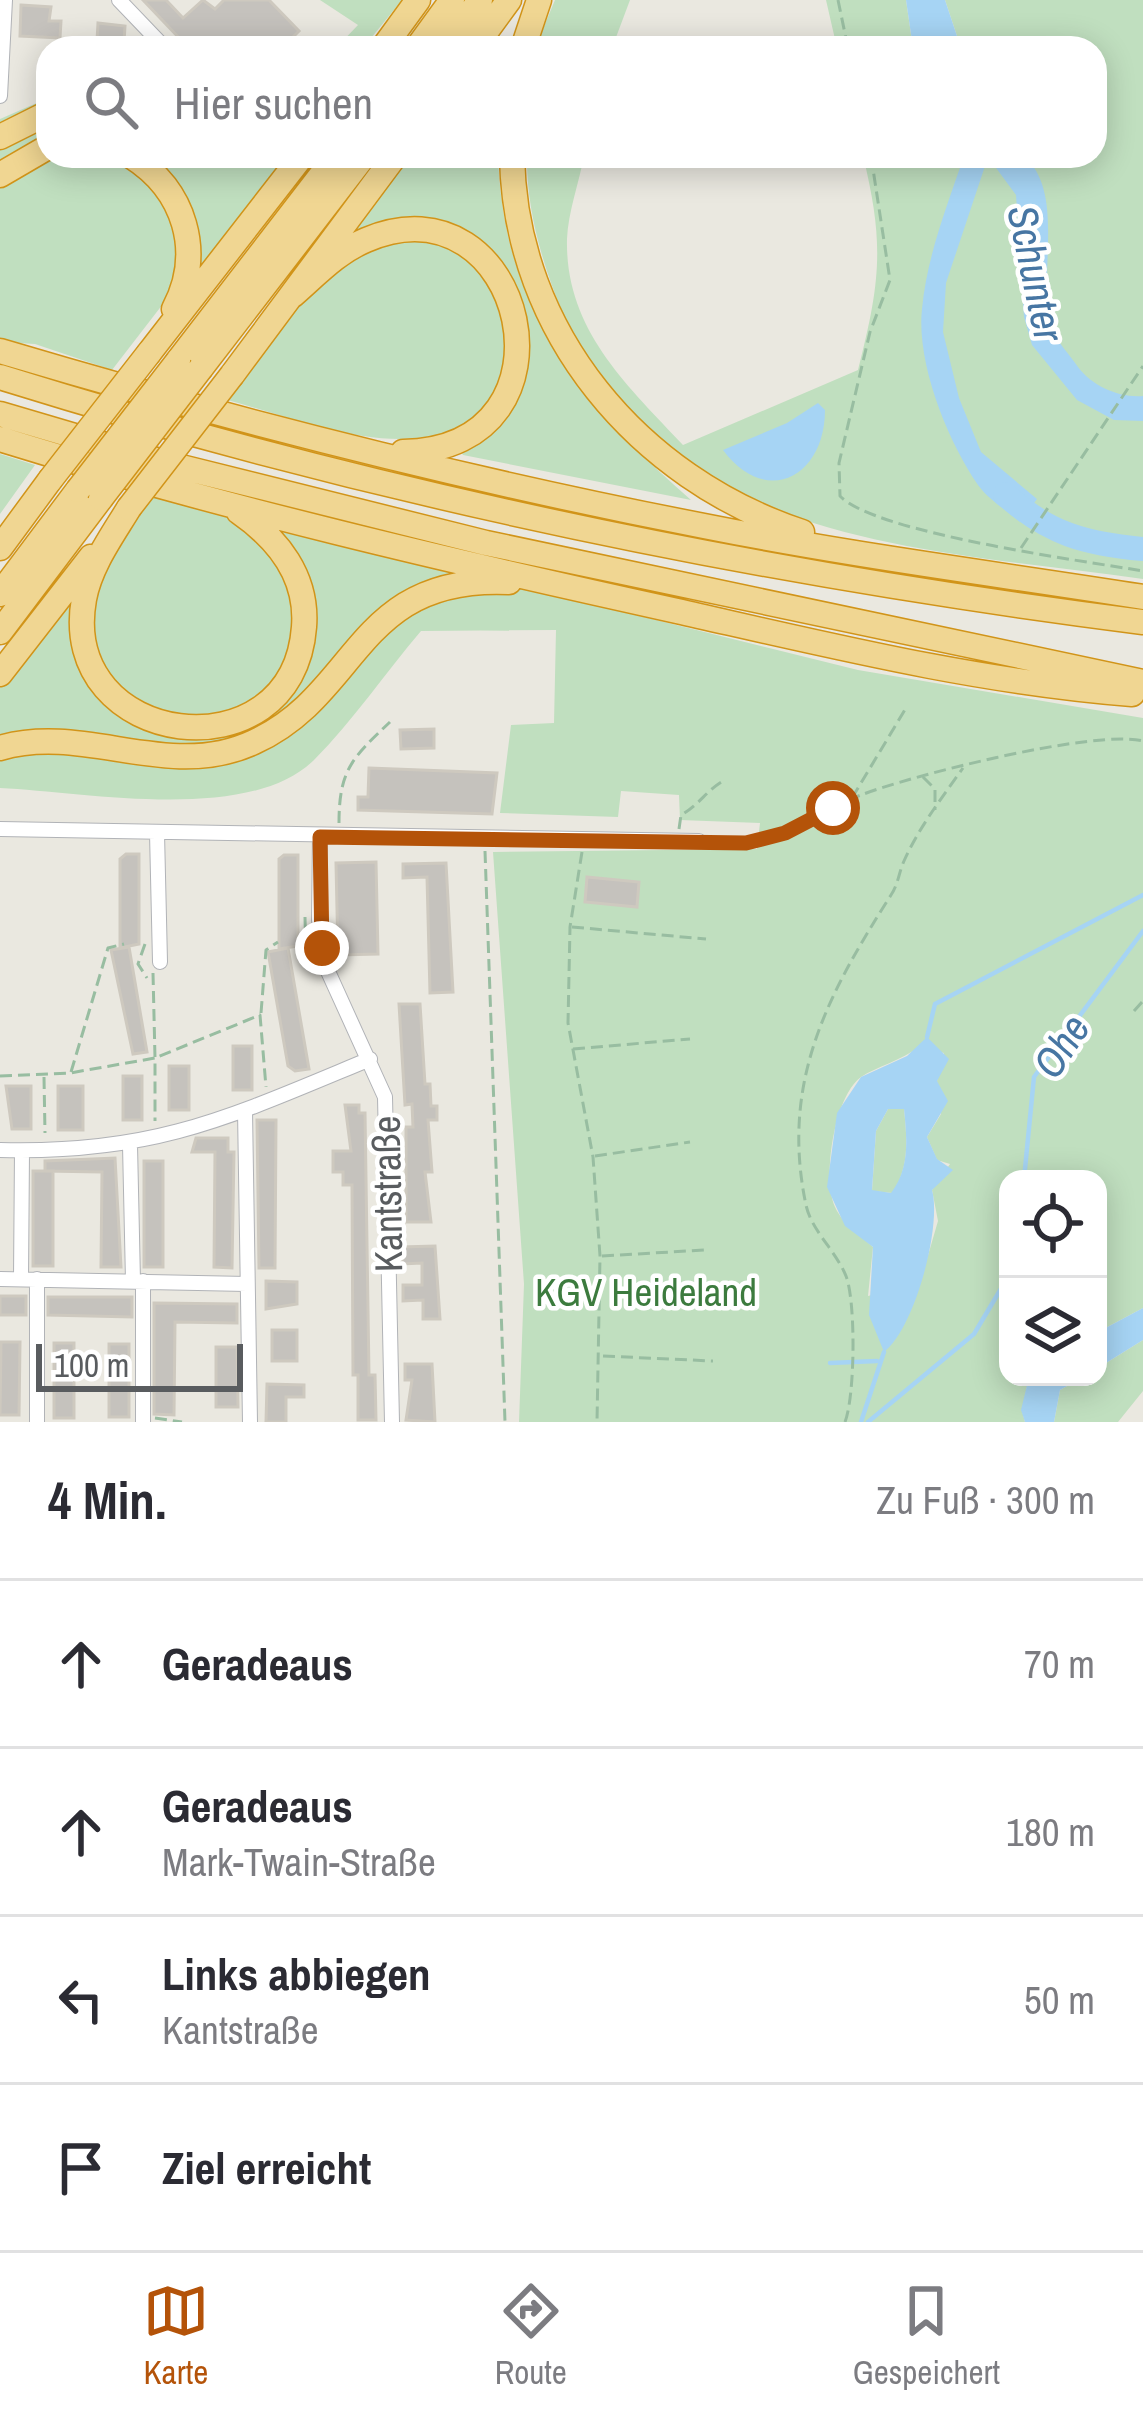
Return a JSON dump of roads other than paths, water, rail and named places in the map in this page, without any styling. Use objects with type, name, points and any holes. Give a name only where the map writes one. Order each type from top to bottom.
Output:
[{"type":"highway","points":[[391,36],[418,0]]},
{"type":"highway","points":[[426,36],[452,0]]},
{"type":"highway","points":[[454,36],[480,0]]},
{"type":"highway","points":[[484,36],[509,0]]},
{"type":"highway","points":[[527,36],[539,0]]},
{"type":"highway","points":[[0,137],[36,119]]},
{"type":"highway","points":[[0,175],[36,154]]},
{"type":"highway","points":[[145,168],[167,187],[189,243],[184,288],[148,353]]},
{"type":"highway","points":[[0,548],[293,168]]},
{"type":"highway","points":[[0,594],[89,494],[189,364],[328,168]]},
{"type":"highway","points":[[189,364],[354,168]]},
{"type":"highway","points":[[0,674],[386,168]]},
{"type":"highway","points":[[514,168],[527,253],[553,325],[601,398],[639,439],[687,478],[738,508],[902,560]]},
{"type":"highway","points":[[293,296],[350,247],[382,234],[413,230],[444,236],[482,259],[508,293],[518,321],[514,377],[492,415],[470,434],[416,452],[322,440]]},
{"type":"highway","points":[[0,332],[51,366]]},
{"type":"highway","points":[[0,351],[322,440],[662,518],[1143,596]]},
{"type":"highway","points":[[0,377],[180,432],[498,510],[828,574],[1143,622]]},
{"type":"highway","points":[[0,414],[167,463],[486,543],[1143,682]]},
{"type":"highway","points":[[0,439],[227,504],[566,587],[983,679],[1143,695]]},
{"type":"highway","points":[[0,632],[89,494]]},
{"type":"highway","points":[[129,508],[87,585],[82,620],[88,654],[104,684],[129,709],[160,724],[194,729],[229,724],[273,697],[293,668],[304,635],[303,600],[292,568],[258,525],[227,504]]},
{"type":"highway","points":[[0,748],[57,740],[161,758],[219,755],[286,723],[378,622],[420,596],[488,581],[566,587]]},
{"type":"street","points":[[0,96],[5,0]]},
{"type":"street","points":[[119,0],[154,36]]},
{"type":"street","points":[[0,829],[699,841]]},
{"type":"street","points":[[157,833],[160,962]]},
{"type":"street","name":"Kantstraße","points":[[320,837],[322,948],[342,1012],[370,1059],[385,1097],[392,1422]]},
{"type":"street","points":[[0,1150],[45,1151],[155,1141],[245,1111],[370,1059]]},
{"type":"street","points":[[245,1111],[250,1422]]},
{"type":"street","points":[[130,1145],[146,1420]]},
{"type":"street","points":[[22,1151],[37,1422]]},
{"type":"street","points":[[0,1279],[248,1284]]},
{"type":"water","points":[[906,0],[945,0],[957,36],[911,36]]},
{"type":"water","points":[[960,168],[984,168],[946,283],[943,332],[959,398],[981,452],[1037,499],[1020,522],[978,485],[946,425],[929,377],[922,309],[938,231]]},
{"type":"water","name":"Schunter","points":[[996,168],[1034,168],[1037,172],[1048,214],[1048,308],[1054,333],[1078,367],[1098,385],[1143,396],[1143,421],[1114,420],[1077,400],[1032,345],[1024,317],[1016,195]]},
{"type":"water","points":[[818,403],[825,410],[815,453],[790,477],[757,478],[723,450],[787,423]]},
{"type":"water","points":[[927,1037],[949,1059],[937,1081],[948,1101],[927,1137],[937,1159],[953,1170],[932,1190],[933,1227],[923,1276],[906,1322],[884,1352],[869,1315],[873,1247],[845,1226],[827,1187],[837,1113],[861,1077],[907,1056]],"holes":[[[888,1109],[904,1109],[901,1174],[891,1193],[872,1190],[876,1131]]]},
{"type":"water","points":[[1143,1308],[1143,1340],[1107,1362],[1107,1327]]},
{"type":"water","points":[[1027,1386],[1067,1386],[1060,1390],[1054,1422],[1025,1422],[1021,1410]]},
{"type":"waterway","points":[[1005,494],[1036,519],[1069,535],[1143,549]]},
{"type":"waterway","points":[[927,1037],[935,1004],[1143,895]]},
{"type":"waterway","name":"Ohe","points":[[1025,1170],[1034,1077],[1143,931]]},
{"type":"waterway","name":"Ohe","points":[[868,1422],[974,1334],[1007,1278]]},
{"type":"waterway","points":[[861,1422],[884,1352]]},
{"type":"waterway","points":[[830,1363],[877,1361]]},
{"type":"park label","name":"KGV Heideland","points":[[646,1292]]}]
